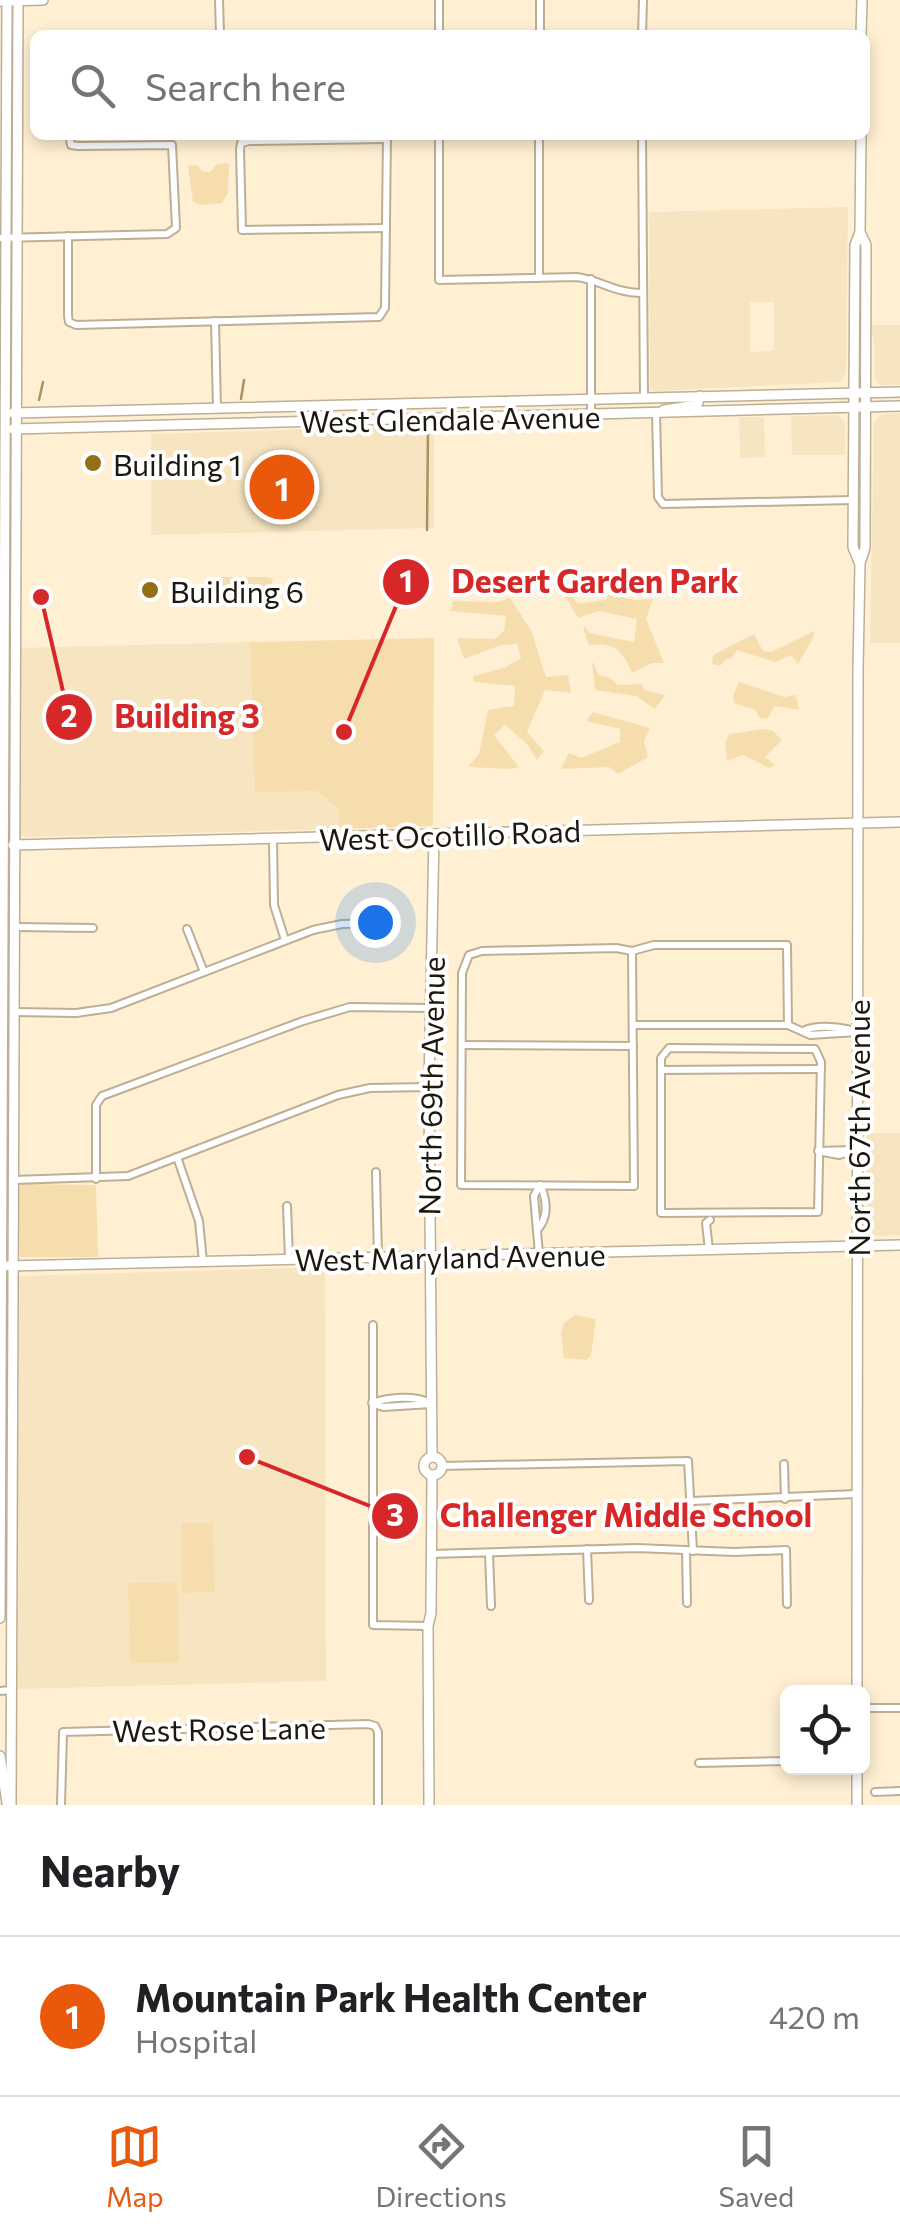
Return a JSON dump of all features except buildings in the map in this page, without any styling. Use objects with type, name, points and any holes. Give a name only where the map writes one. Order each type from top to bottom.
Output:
[{"type":"street","points":[[5,1266],[14,1180],[14,927],[6,845],[1,556],[7,238],[18,0]]},
{"type":"street","points":[[7,238],[3,152],[5,1],[43,0]]},
{"type":"street","points":[[219,0],[220,30]]},
{"type":"street","points":[[439,0],[439,30]]},
{"type":"street","points":[[540,0],[540,30]]},
{"type":"street","points":[[642,30],[643,0]]},
{"type":"street","points":[[862,0],[862,30]]},
{"type":"street","points":[[7,238],[173,233],[176,227],[172,145],[71,145],[70,140]]},
{"type":"street","points":[[314,140],[241,143],[242,230],[386,228]]},
{"type":"street","points":[[68,236],[70,322],[76,325],[379,317],[384,314],[387,140]]},
{"type":"street","points":[[439,140],[439,280],[591,279],[622,293],[640,293]]},
{"type":"street","points":[[538,278],[539,140]]},
{"type":"street","points":[[642,140],[640,293],[644,397]]},
{"type":"street","name":"North 67th Avenue","points":[[860,563],[853,547],[855,245],[860,232],[861,140]]},
{"type":"street","name":"North 67th Avenue","points":[[856,1685],[860,563],[865,548],[866,407],[866,245],[860,232]]},
{"type":"street","points":[[591,279],[591,414]]},
{"type":"street","points":[[215,320],[217,409]]},
{"type":"street","name":"West Glendale Avenue","points":[[6,414],[900,392]]},
{"type":"street","points":[[700,396],[697,404],[656,412],[660,502],[854,500]]},
{"type":"street","points":[[338,405],[339,421]]},
{"type":"street","name":"West Glendale Avenue","points":[[6,430],[900,406]]},
{"type":"street","points":[[0,1618],[5,1266],[1,1013],[15,556],[6,430]]},
{"type":"street","points":[[1,556],[15,556]]},
{"type":"street","name":"West Ocotillo Road","points":[[6,845],[900,822]]},
{"type":"street","name":"North 69th Avenue","points":[[429,1805],[432,1475],[424,1467],[426,1460],[432,1458],[429,1087],[434,834]]},
{"type":"street","points":[[273,838],[274,905],[285,940]]},
{"type":"street","points":[[14,1012],[94,1012],[328,926],[379,923]]},
{"type":"street","points":[[14,927],[93,928]]},
{"type":"street","points":[[187,929],[204,972]]},
{"type":"street","points":[[632,951],[634,1186],[461,1184],[462,973],[468,955],[482,951],[632,951],[654,945],[787,945],[788,1025]]},
{"type":"street","points":[[96,1179],[98,1099],[350,1007],[430,1008]]},
{"type":"street","points":[[633,1025],[788,1025],[805,1030],[840,1027],[857,1032]]},
{"type":"street","points":[[462,1045],[633,1046]]},
{"type":"street","points":[[669,1048],[810,1048],[819,1054],[818,1212],[710,1216],[661,1213],[661,1070],[661,1058],[669,1048]]},
{"type":"street","points":[[661,1070],[821,1069]]},
{"type":"street","points":[[14,1180],[128,1176],[338,1095],[370,1088],[429,1087]]},
{"type":"street","points":[[818,1151],[839,1155],[856,1150]]},
{"type":"street","points":[[177,1157],[200,1221],[203,1262]]},
{"type":"street","points":[[376,1172],[378,1258]]},
{"type":"street","points":[[539,1254],[534,1196],[540,1185]]},
{"type":"street","points":[[287,1206],[289,1260]]},
{"type":"street","points":[[709,1250],[710,1216]]},
{"type":"street","name":"West Maryland Avenue","points":[[5,1266],[900,1245]]},
{"type":"street","points":[[373,1325],[373,1624],[428,1626]]},
{"type":"street","points":[[4,1396],[12,1557],[6,1690],[9,1805]]},
{"type":"street","points":[[372,1403],[422,1399],[432,1404]]},
{"type":"street","points":[[432,1458],[442,1466]]},
{"type":"street","points":[[442,1466],[682,1460],[690,1465],[692,1501],[687,1603]]},
{"type":"street","points":[[784,1464],[785,1499]]},
{"type":"street","points":[[432,1475],[442,1466]]},
{"type":"street","points":[[692,1501],[856,1494]]},
{"type":"street","points":[[431,1554],[664,1548],[786,1550],[787,1604]]},
{"type":"street","points":[[588,1549],[589,1600]]},
{"type":"street","points":[[489,1552],[491,1606]]},
{"type":"street","points":[[0,1556],[12,1557]]},
{"type":"street","points":[[870,1708],[900,1708]]},
{"type":"street","name":"West Rose Lane","points":[[61,1805],[64,1732],[375,1726],[378,1805]]},
{"type":"street","points":[[0,1756],[9,1805]]},
{"type":"street","points":[[699,1762],[780,1761]]},
{"type":"street","points":[[857,1775],[857,1805]]},
{"type":"street","points":[[874,1792],[900,1791]]},
{"type":"shaded area","points":[[229,163],[228,193],[222,203],[193,202],[188,166],[197,165],[210,172],[217,164]]},
{"type":"shaded area","points":[[848,207],[846,372],[841,382],[650,389],[649,212]],"holes":[[[750,302],[774,302],[774,350],[750,353]]]},
{"type":"shaded area","points":[[870,325],[900,325],[900,385],[880,385],[875,379]]},
{"type":"shaded area","points":[[900,413],[900,643],[870,643],[874,422],[882,414]]},
{"type":"shaded area","points":[[838,415],[845,422],[845,455],[792,455],[791,416]]},
{"type":"shaded area","points":[[739,417],[764,417],[765,457],[740,458]]},
{"type":"shaded area","points":[[434,425],[434,528],[151,535],[151,434]]},
{"type":"shaded area","points":[[219,577],[273,579],[271,590],[215,590],[214,583]]},
{"type":"shaded area","points":[[609,594],[635,600],[653,599],[646,619],[664,663],[652,663],[632,673],[616,649],[589,645],[583,628],[586,627],[589,633],[634,642],[637,619],[599,611],[578,618],[565,596],[572,596],[577,604],[606,600]]},
{"type":"shaded area","points":[[510,598],[531,630],[546,677],[568,675],[571,693],[545,690],[527,732],[544,751],[537,760],[527,744],[505,725],[494,735],[519,767],[468,767],[479,754],[488,710],[514,706],[515,686],[474,682],[473,676],[504,668],[521,658],[517,644],[501,645],[464,659],[457,638],[495,639],[504,631],[506,616],[451,611],[453,601],[498,602]]},
{"type":"shaded area","points":[[814,631],[798,664],[791,655],[775,662],[737,650],[720,666],[712,664],[713,655],[754,634],[763,651],[771,652]]},
{"type":"shaded area","points":[[434,638],[433,826],[340,829],[338,808],[316,791],[255,792],[250,642]]},
{"type":"shaded area","points":[[250,642],[255,791],[316,791],[338,808],[340,829],[26,837],[19,834],[19,648]]},
{"type":"shaded area","points":[[592,661],[599,675],[618,685],[641,684],[645,690],[665,695],[655,709],[636,696],[595,690]]},
{"type":"shaded area","points":[[739,682],[784,697],[796,695],[799,710],[775,706],[767,719],[760,718],[755,710],[734,703]]},
{"type":"shaded area","points":[[593,712],[650,728],[644,741],[648,757],[618,774],[609,767],[561,769],[569,753],[581,758],[620,742],[620,729],[586,721]]},
{"type":"shaded area","points":[[765,729],[782,740],[765,757],[775,765],[769,768],[743,755],[727,761],[725,743],[729,734]]},
{"type":"shaded area","points":[[867,1133],[900,1133],[900,1235],[876,1236],[868,1232]]},
{"type":"shaded area","points":[[23,1184],[96,1185],[98,1257],[20,1257],[17,1189]]},
{"type":"shaded area","points":[[325,1267],[326,1681],[17,1689],[19,1276]]},
{"type":"shaded area","points":[[575,1315],[596,1319],[591,1356],[586,1360],[564,1358],[561,1333],[564,1323]]},
{"type":"shaded area","points":[[181,1523],[213,1523],[215,1592],[182,1593]]},
{"type":"shaded area","points":[[177,1582],[179,1662],[130,1663],[128,1583]]},
{"type":"waterway","points":[[241,399],[244,380]]},
{"type":"waterway","points":[[39,400],[43,382]]},
{"type":"waterway","points":[[427,530],[428,431]]},
{"type":"place","name":"Building 1","points":[[93,463]]},
{"type":"place","name":"Mountain Park Health Center","points":[[282,487]]},
{"type":"place","name":"Building 6","points":[[150,590]]},
{"type":"place","name":"Building 3","points":[[41,597]]},
{"type":"place","name":"Desert Garden Park","points":[[344,732]]},
{"type":"place","name":"Challenger Middle School","points":[[247,1457]]}]
